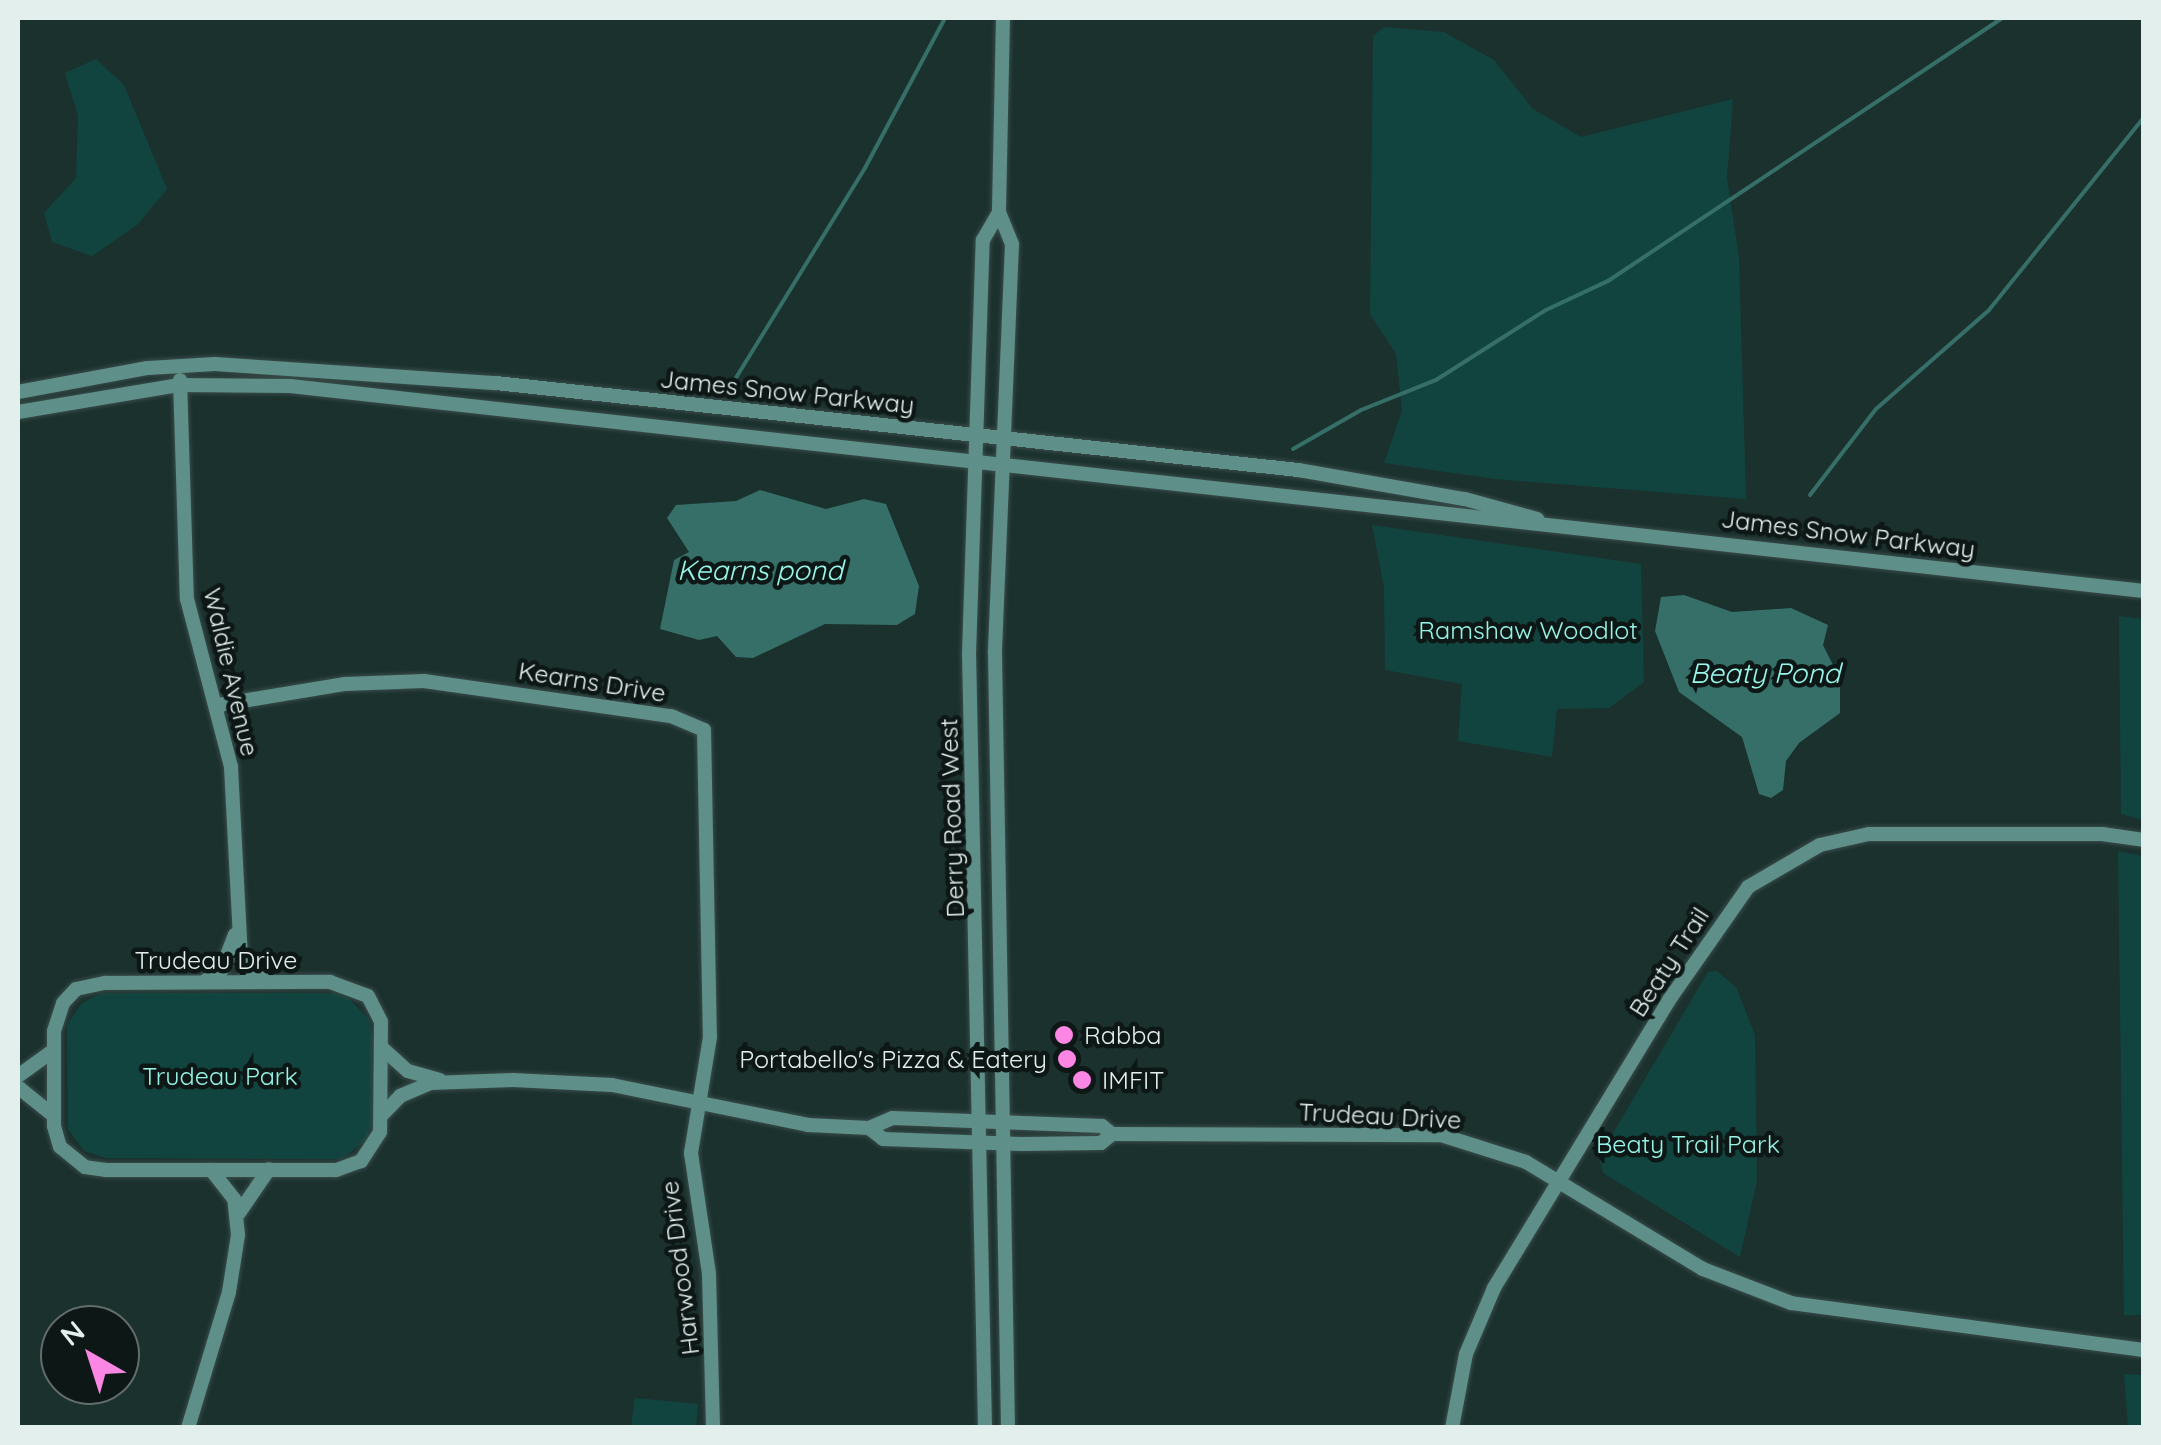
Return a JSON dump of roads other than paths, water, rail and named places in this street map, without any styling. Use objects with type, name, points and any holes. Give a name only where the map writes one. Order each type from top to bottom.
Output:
[{"type":"street","name":"Derry Road West","points":[[1003,18],[999,212],[1012,244],[1000,463],[996,654],[1008,1428]]},
{"type":"street","name":"Derry Road West","points":[[985,1428],[983,1142],[969,654],[982,240],[999,212]]},
{"type":"street","name":"James Snow Parkway","points":[[18,392],[180,366],[243,364],[496,384],[1298,470],[1522,511],[1547,524]]},
{"type":"street","name":"Waldie Avenue","points":[[180,366],[187,599],[218,705],[235,810],[237,929],[246,971],[269,982]]},
{"type":"street","name":"James Snow Parkway","points":[[18,412],[180,385],[290,386],[2144,591]]},
{"type":"street","name":"Kearns Drive","points":[[218,705],[345,684],[424,681],[695,722],[704,730],[709,762],[710,1037],[700,1104]]},
{"type":"street","name":"Beaty Trail","points":[[1452,1428],[1466,1354],[1494,1288],[1694,959],[1748,887],[1776,866],[1820,845],[1869,834],[2102,834],[2144,840]]},
{"type":"street","name":"Waldie Avenue","points":[[203,982],[221,971],[237,929]]},
{"type":"street","name":"Trudeau Drive","points":[[269,982],[341,983],[360,990],[378,1012],[381,1116],[374,1149],[353,1165],[211,1170],[85,1167],[60,1146],[54,1116],[58,1012],[85,985],[269,982]]},
{"type":"street","name":"Trudeau Drive","points":[[381,1047],[408,1071],[442,1080],[585,1082],[808,1125],[868,1128],[892,1118],[1102,1126],[1112,1134],[1441,1135],[1486,1146],[1562,1180],[1703,1270],[1791,1303],[2144,1350]]},
{"type":"street","points":[[18,1076],[54,1050]]},
{"type":"street","name":"Trudeau Drive","points":[[381,1116],[402,1094],[442,1080]]},
{"type":"street","name":"Trudeau Drive","points":[[18,1087],[54,1116]]},
{"type":"street","name":"Harwood Drive","points":[[700,1104],[691,1164],[709,1274],[714,1428]]},
{"type":"street","name":"Trudeau Drive","points":[[868,1128],[883,1140],[1101,1143],[1112,1134]]},
{"type":"street","points":[[211,1170],[238,1213]]},
{"type":"street","points":[[188,1428],[228,1292],[238,1213],[269,1170]]},
{"type":"water","name":"Kearns pond","points":[[760,490],[826,509],[864,499],[886,504],[919,586],[915,614],[897,625],[825,624],[753,658],[736,657],[717,636],[699,640],[660,629],[674,560],[689,552],[667,518],[676,505],[736,501]]},
{"type":"water","name":"Beaty Pond","points":[[1684,595],[1732,612],[1791,608],[1828,625],[1823,645],[1840,679],[1840,713],[1799,743],[1786,761],[1783,790],[1771,798],[1759,794],[1742,737],[1679,692],[1655,631],[1661,597]]},
{"type":"waterway","points":[[734,381],[865,168],[945,18]]},
{"type":"waterway","points":[[1293,449],[1361,410],[1436,380],[1546,310],[1608,281],[2002,18]]},
{"type":"waterway","points":[[1810,495],[1876,409],[1989,310],[2144,117]]},
{"type":"place","name":"Rabba","points":[[1064,1035]]},
{"type":"place","name":"Portabello's Pizza & Eatery","points":[[1067,1059]]},
{"type":"place","name":"IMFIT","points":[[1082,1080]]},
{"type":"park label","name":"Ramshaw Woodlot","points":[[1528,630]]},
{"type":"park label","name":"Trudeau Park","points":[[220,1076]]},
{"type":"park label","name":"Beaty Trail Park","points":[[1688,1144]]}]
